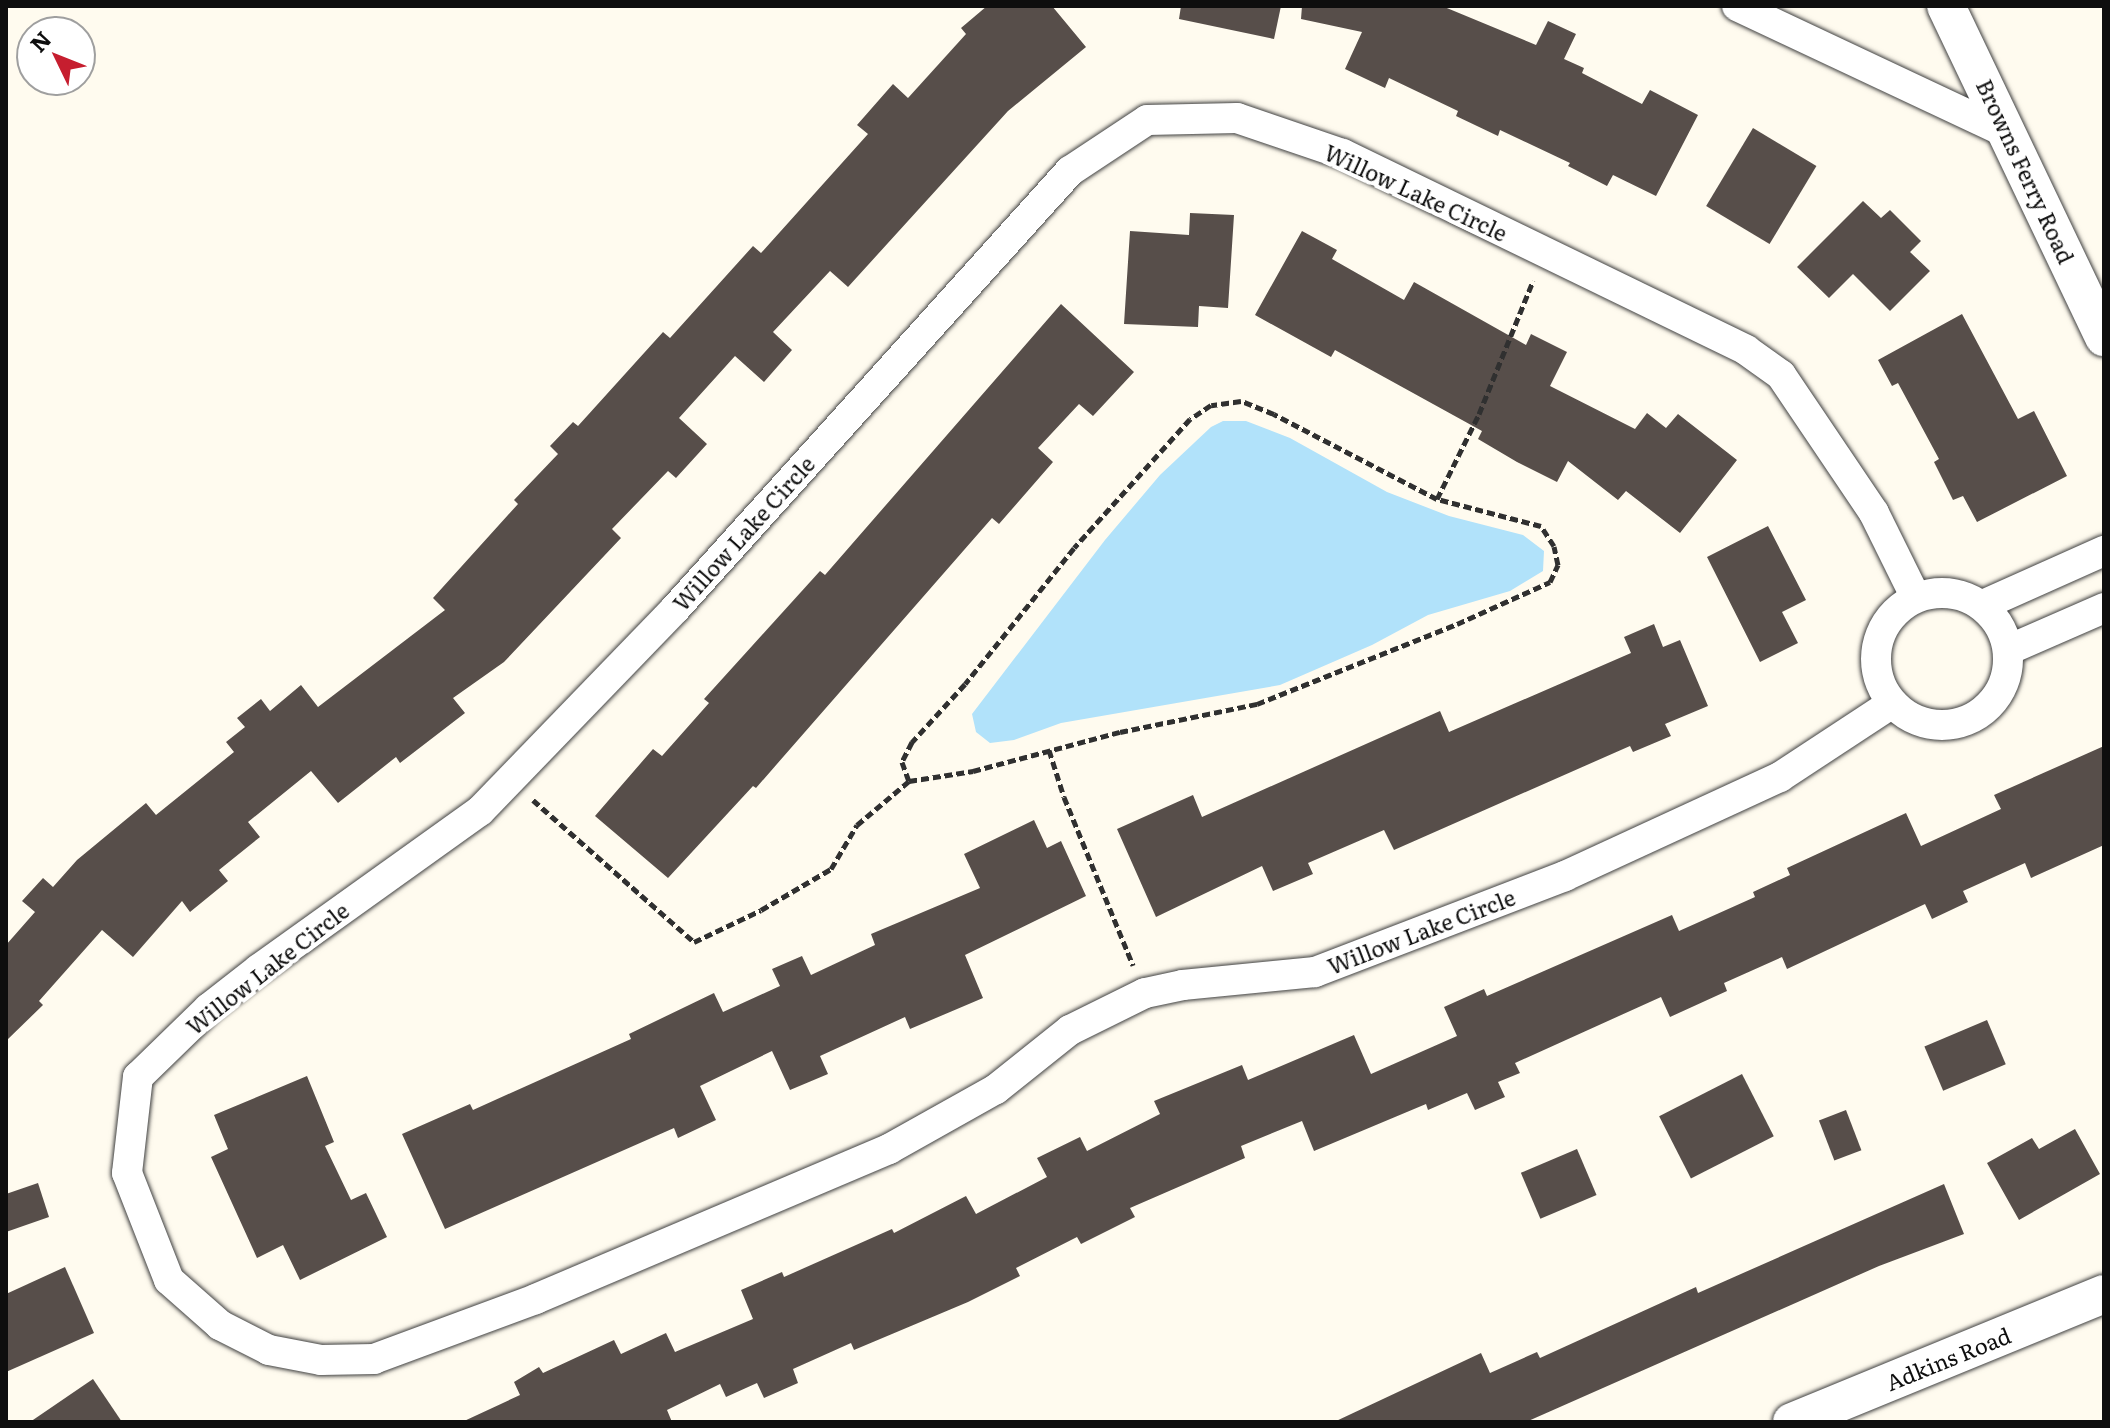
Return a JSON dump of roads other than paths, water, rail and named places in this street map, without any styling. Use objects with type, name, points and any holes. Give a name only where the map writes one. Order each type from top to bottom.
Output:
[{"type":"street","points":[[1737,6],[2009,134]]},
{"type":"street","name":"Browns Ferry Road","points":[[1946,6],[2104,337]]},
{"type":"street","name":"Willow Lake Circle","points":[[1891,704],[1780,777],[1593,865],[1328,967],[1145,993],[1070,1030],[996,1089],[889,1149],[536,1299],[374,1359],[321,1360],[269,1350],[220,1325],[169,1280],[127,1173],[138,1077],[222,998],[297,939],[480,811],[512,781],[675,609],[1070,171],[1147,120],[1237,118],[1343,154],[1746,350],[1781,375],[1874,513],[1915,596]]},
{"type":"street","points":[[1983,605],[2104,551]]},
{"type":"street","points":[[1951,591],[1983,605],[2000,625],[2008,650],[2003,686],[1980,714],[1953,725],[1923,724],[1891,704],[1874,666],[1883,624],[1915,596],[1951,591]]},
{"type":"street","points":[[2008,650],[2104,608]]},
{"type":"street","name":"Adkins Road","points":[[1792,1422],[2104,1294]]},
{"type":"water","points":[[1223,421],[1246,421],[1290,438],[1387,492],[1449,516],[1523,535],[1544,551],[1543,571],[1510,591],[1428,615],[1372,645],[1280,685],[1061,723],[1014,740],[990,743],[976,732],[972,714],[1105,540],[1160,475],[1211,427]]}]
